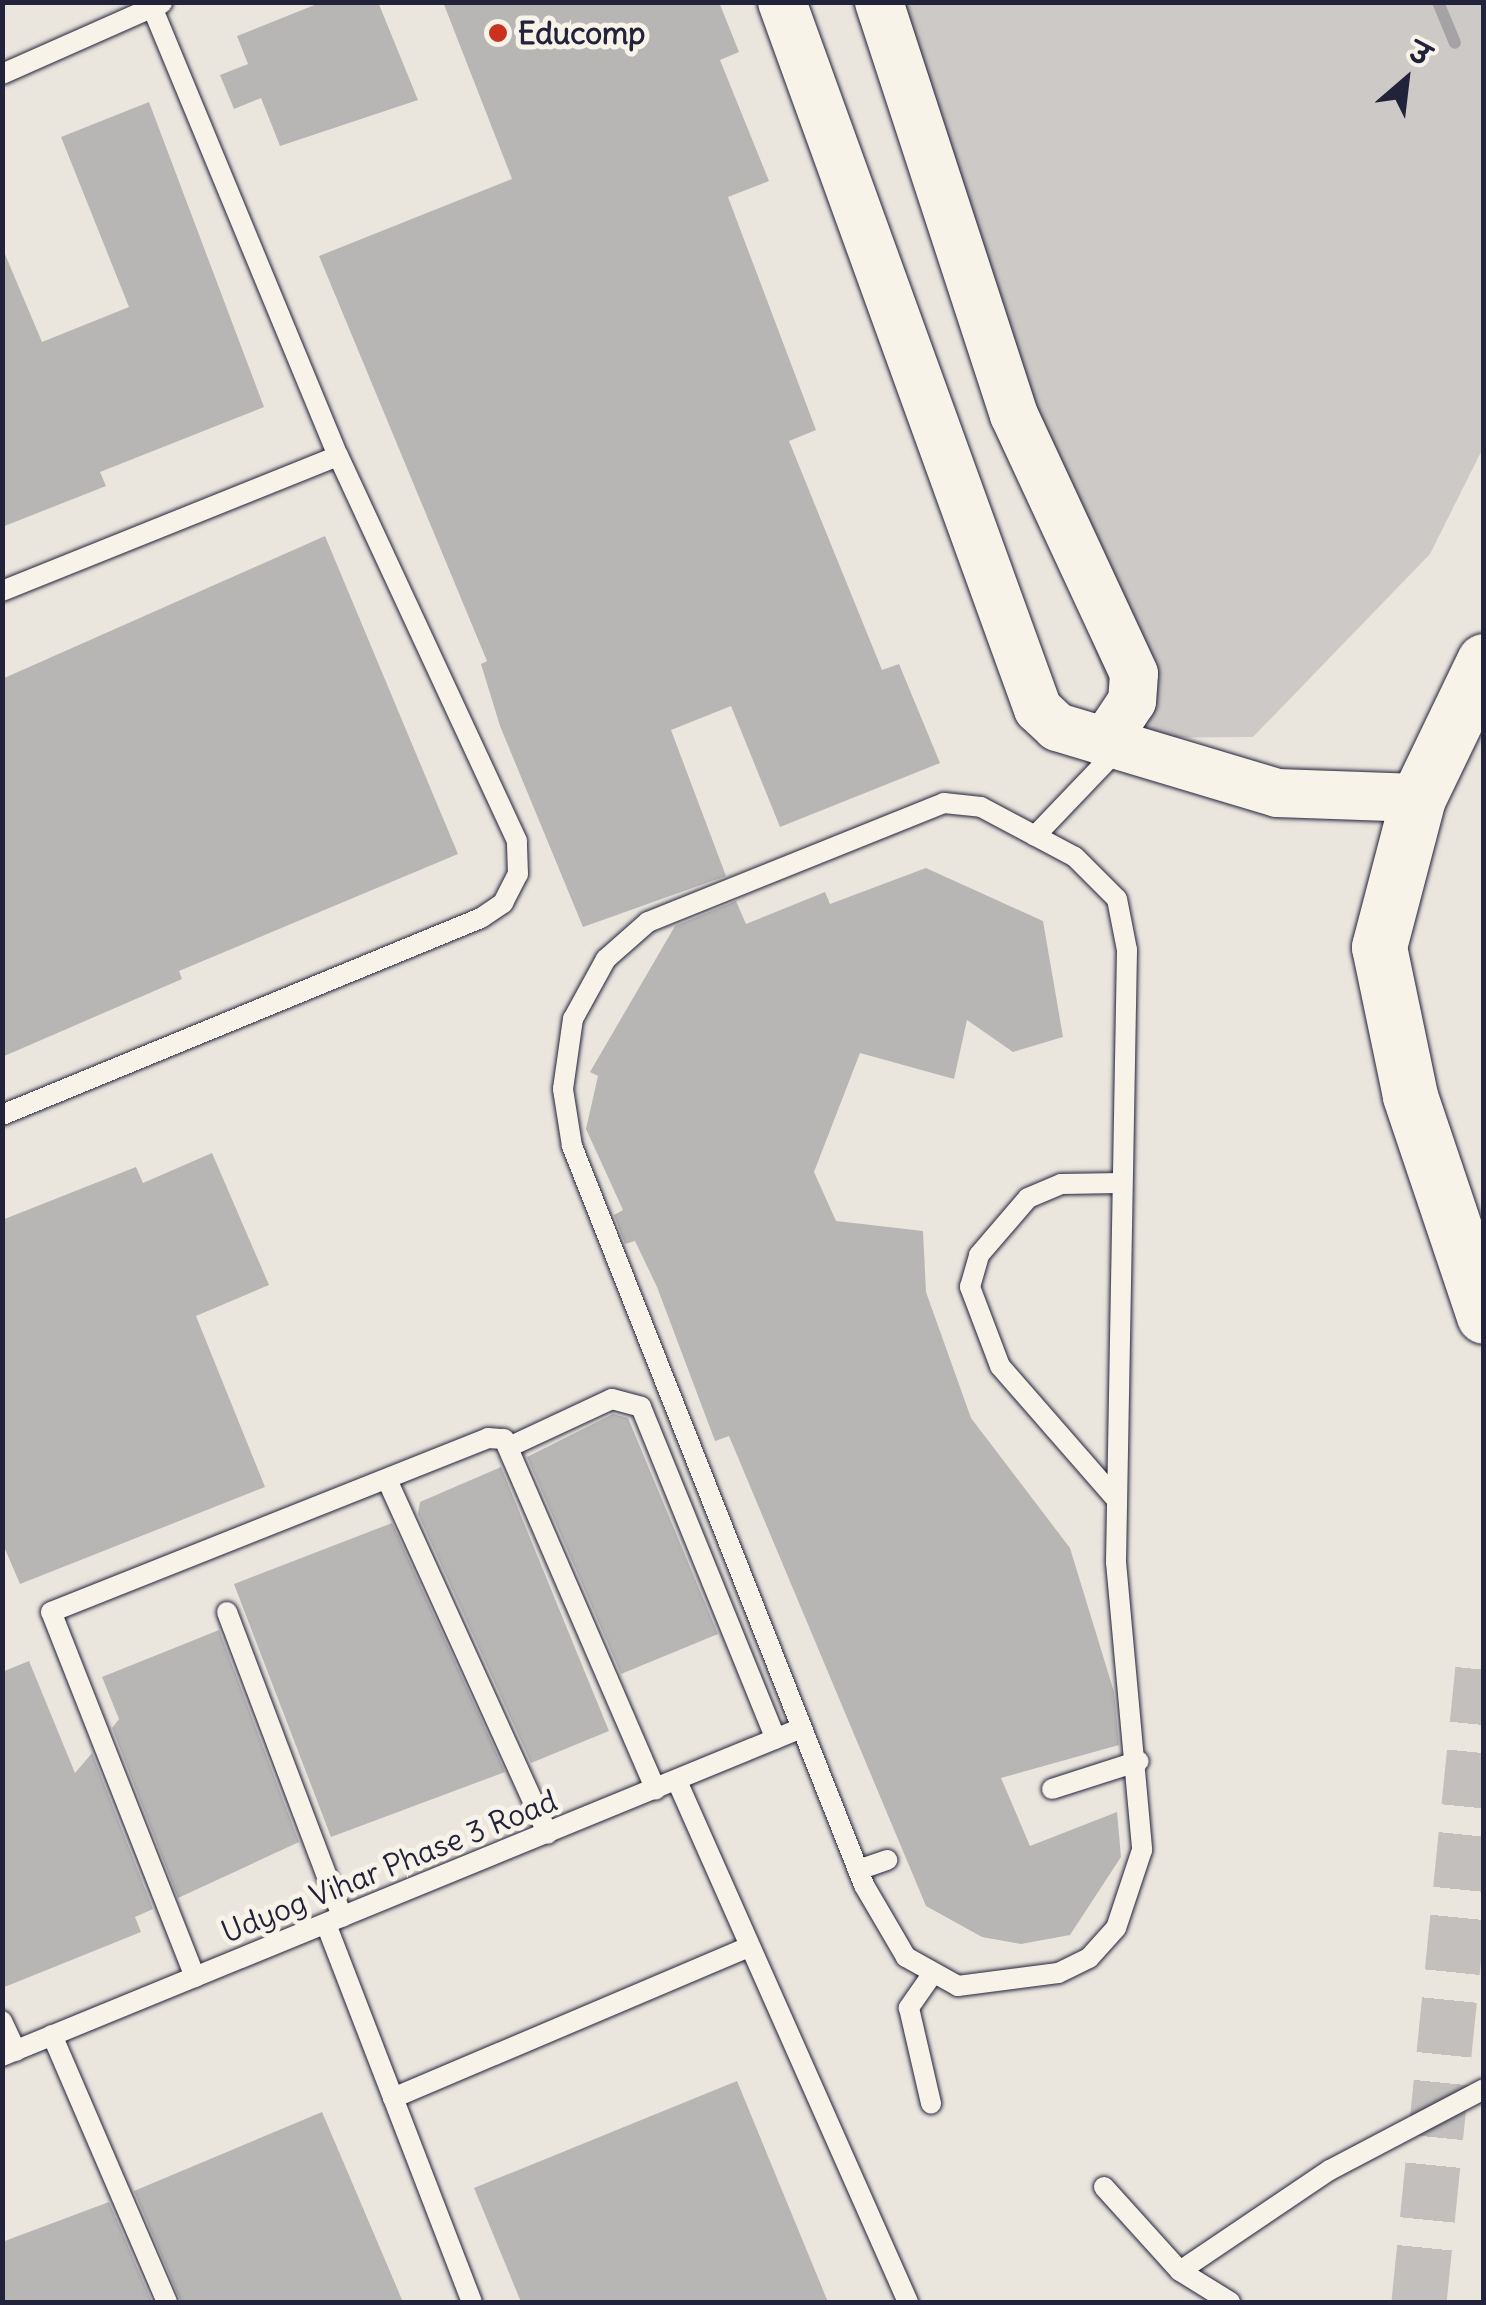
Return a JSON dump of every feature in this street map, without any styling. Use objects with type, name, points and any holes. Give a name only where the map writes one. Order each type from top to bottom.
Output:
[{"type":"main road","points":[[1484,661],[1418,798],[1380,946],[1410,1096],[1484,1316]]},
{"type":"street","points":[[782,2],[1038,709],[1057,727],[1277,793],[1418,798]]},
{"type":"street","points":[[880,2],[1014,415],[1120,636],[1134,674],[1132,701],[1112,745]]},
{"type":"lane","points":[[2,74],[158,5],[338,456],[516,841],[518,874],[503,903],[481,918],[2,1115]]},
{"type":"lane","points":[[2,590],[338,456]]},
{"type":"lane","points":[[1035,836],[1112,745]]},
{"type":"lane","points":[[196,1978],[52,1612],[389,1484],[488,1438],[511,1446],[612,1399],[641,1407],[788,1734],[887,1933],[930,1976],[958,1986],[1058,1973],[1089,1958],[1116,1928],[1136,1885],[1139,1760],[1116,1498],[1127,950],[1118,899],[1075,857],[981,807],[910,811],[648,922],[606,959],[573,1019],[563,1090],[572,1146],[788,1734]]},
{"type":"lane","points":[[1116,1498],[1000,1366],[970,1287],[979,1254],[1028,1198],[1061,1184],[1120,1183]]},
{"type":"lane","points":[[511,1446],[656,1790]]},
{"type":"lane","points":[[389,1484],[548,1834]]},
{"type":"lane","points":[[227,1612],[393,2098],[472,2302]]},
{"type":"lane","name":"Udyog Vihar Phase 3 Road","points":[[9,2054],[788,1734]]},
{"type":"lane","points":[[1052,1789],[1139,1760]]},
{"type":"lane","points":[[677,1781],[908,2302]]},
{"type":"lane","points":[[858,1870],[887,1860]]},
{"type":"lane","points":[[393,2098],[749,1947]]},
{"type":"lane","points":[[930,1976],[909,2008],[932,2103]]},
{"type":"lane","points":[[2,2021],[9,2054]]},
{"type":"lane","points":[[52,2035],[167,2302]]},
{"type":"lane","points":[[1180,2271],[1330,2170],[1484,2089]]},
{"type":"lane","points":[[1104,2187],[1180,2271],[1230,2302]]},
{"type":"shaded area","points":[[856,3],[1483,3],[1483,448],[1430,554],[1253,737],[1127,738]]},
{"type":"building","points":[[322,2],[378,2],[418,100],[280,146],[261,98],[234,109],[220,75],[248,64],[237,36]]},
{"type":"building","points":[[443,2],[719,2],[739,52],[720,60],[769,181],[728,197],[816,430],[789,441],[882,670],[899,664],[940,763],[780,827],[731,706],[671,730],[726,876],[583,927],[500,726],[481,664],[487,661],[319,256],[512,179]]},
{"type":"building","points":[[149,102],[264,407],[100,472],[106,486],[2,527],[2,247],[42,342],[129,307],[61,137]]},
{"type":"building","points":[[325,536],[458,854],[179,971],[182,979],[2,1057],[2,679]]},
{"type":"building","points":[[926,868],[1043,921],[1063,1037],[1013,1052],[967,1020],[954,1079],[860,1053],[814,1172],[836,1221],[923,1231],[926,1292],[971,1418],[1070,1548],[1114,1692],[1119,1745],[1001,1778],[1030,1846],[1117,1812],[1121,1857],[1070,1935],[1021,1944],[982,1937],[926,1906],[729,1436],[715,1441],[657,1287],[635,1241],[625,1244],[614,1215],[623,1210],[586,1129],[598,1076],[590,1072],[675,926],[736,901],[746,924],[825,892],[830,904]]},
{"type":"building","points":[[212,1153],[269,1285],[196,1316],[265,1487],[20,1584],[2,1542],[2,1220],[136,1167],[143,1183]]},
{"type":"building","points":[[613,1414],[628,1418],[718,1634],[621,1674],[527,1457]]},
{"type":"building","points":[[501,1467],[609,1731],[531,1763],[418,1514],[420,1502]]},
{"type":"building","points":[[392,1523],[505,1772],[331,1837],[234,1584]]},
{"type":"building","points":[[219,1630],[299,1842],[178,1898],[112,1728],[119,1719],[102,1677]]},
{"type":"building","points":[[29,1661],[75,1773],[92,1753],[153,1909],[135,1917],[141,1932],[2,1988],[2,1672]]},
{"type":"building","points":[[737,2081],[828,2302],[521,2302],[474,2188]]},
{"type":"building","points":[[322,2112],[403,2302],[181,2302],[134,2191]]},
{"type":"building","points":[[109,2202],[152,2302],[2,2302],[2,2242]]},
{"type":"waterway","points":[[1438,2],[1455,43]]},
{"type":"tunnel","points":[[1419,2302],[1484,1656]]},
{"type":"place","name":"Educomp","points":[[498,33]]}]
